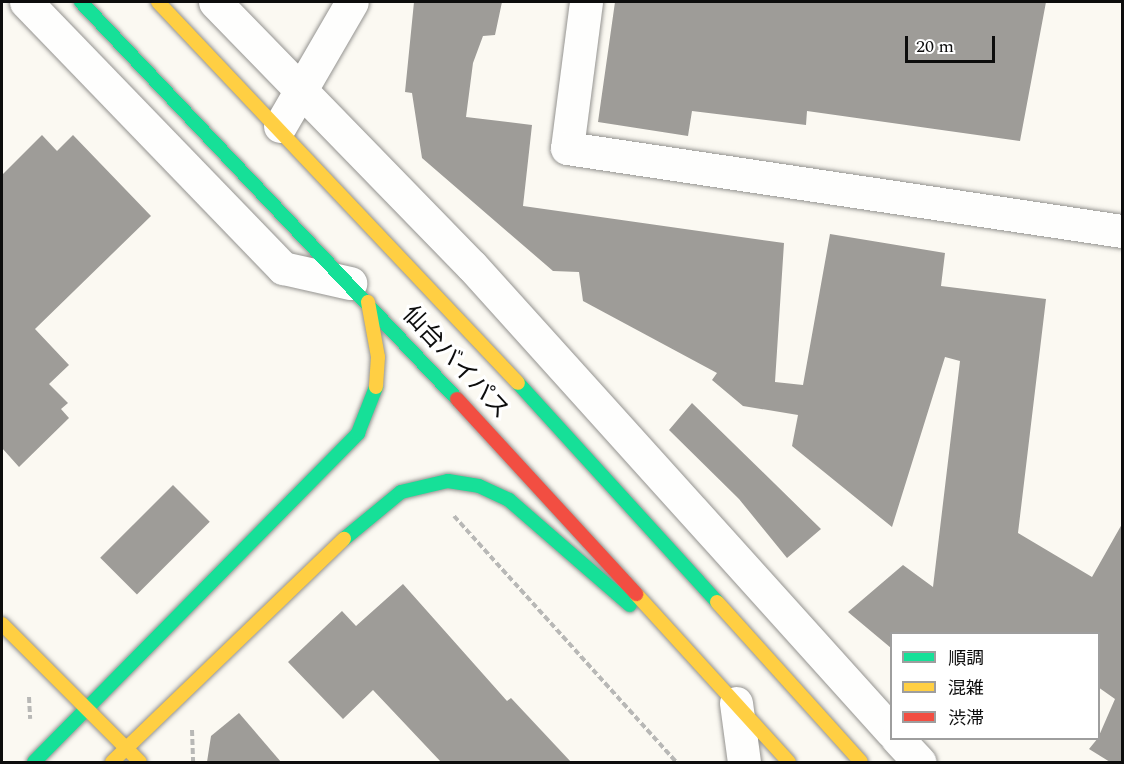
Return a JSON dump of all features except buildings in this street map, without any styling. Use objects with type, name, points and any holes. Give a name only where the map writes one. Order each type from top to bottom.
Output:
[{"type":"main road","name":"仙台バイパス","points":[[81,2],[359,292],[789,762]]},
{"type":"main road","name":"仙台バイパス","points":[[158,2],[280,126],[570,438],[861,762]]},
{"type":"main road","points":[[34,762],[358,433],[375,395],[378,357],[359,292]]},
{"type":"main road","points":[[112,762],[369,517],[401,492],[448,481],[478,486],[509,500],[725,691]]},
{"type":"main road","points":[[2,624],[140,762]]},
{"type":"street","points":[[26,2],[284,268],[359,292]]},
{"type":"street","points":[[215,2],[472,266],[890,731]]},
{"type":"street","points":[[280,126],[352,2]]},
{"type":"street","points":[[586,2],[567,148],[1122,231]]},
{"type":"street","points":[[725,691],[744,762]]},
{"type":"street","points":[[899,740],[919,762]]},
{"type":"path","points":[[445,516],[455,516],[676,762]]},
{"type":"path","points":[[29,684],[30,723]]},
{"type":"path","points":[[193,762],[192,730],[200,722]]},
{"type":"traffic: fast","points":[[81,2],[457,399]]},
{"type":"traffic: fast","points":[[518,383],[717,602]]},
{"type":"traffic: fast","points":[[34,762],[358,433],[376,387]]},
{"type":"traffic: fast","points":[[344,539],[401,492],[448,481],[479,486],[509,500],[630,605]]},
{"type":"traffic: slow","points":[[158,2],[518,383]]},
{"type":"traffic: slow","points":[[368,302],[378,357],[376,387]]},
{"type":"traffic: slow","points":[[112,762],[344,539]]},
{"type":"traffic: slow","points":[[636,594],[789,762]]},
{"type":"traffic: slow","points":[[717,602],[861,762]]},
{"type":"traffic: slow","points":[[2,624],[140,762]]},
{"type":"traffic: jam","points":[[457,399],[636,594]]}]
